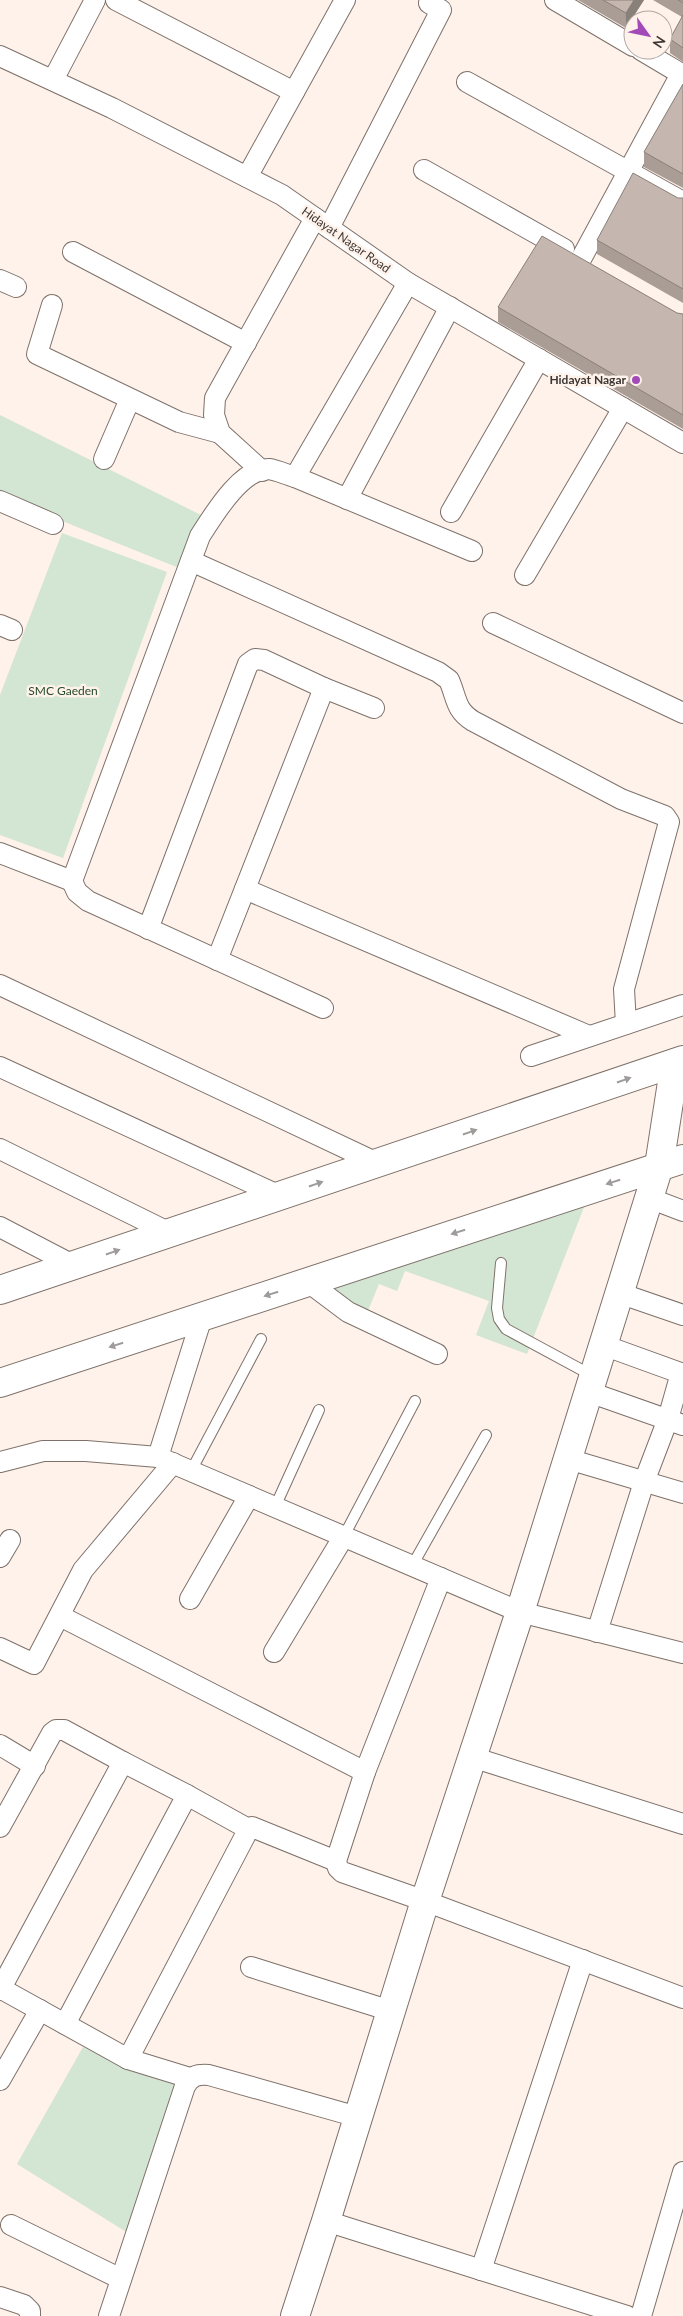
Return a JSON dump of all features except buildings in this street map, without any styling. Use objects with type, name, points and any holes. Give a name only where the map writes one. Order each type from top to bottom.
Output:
[{"type":"street","points":[[52,80],[95,0]]},
{"type":"street","points":[[116,0],[294,92]]},
{"type":"street","points":[[220,433],[214,415],[215,398],[246,343],[322,223],[441,10],[429,3],[431,0]]},
{"type":"street","points":[[555,0],[623,40]]},
{"type":"street","points":[[247,178],[294,92],[336,3]]},
{"type":"street","name":"Hidayat Nagar Road","points":[[0,56],[112,108],[282,195],[408,283],[683,443]]},
{"type":"street","points":[[424,170],[590,264],[628,172],[682,75],[657,60]]},
{"type":"street","points":[[467,82],[683,202]]},
{"type":"street","points":[[72,252],[246,343]]},
{"type":"street","points":[[295,477],[408,283]]},
{"type":"street","points":[[52,306],[37,354],[179,422],[220,433],[262,472]]},
{"type":"street","points":[[347,499],[450,307]]},
{"type":"street","points":[[451,512],[539,359]]},
{"type":"street","points":[[104,459],[130,399]]},
{"type":"street","points":[[525,575],[623,408]]},
{"type":"street","points":[[72,881],[200,536],[215,511],[235,488],[251,475],[268,469],[295,477],[472,551]]},
{"type":"street","points":[[0,500],[53,524]]},
{"type":"street","points":[[190,561],[438,672],[449,680],[455,700],[463,715],[622,799],[665,816],[669,822],[624,989],[626,1024]]},
{"type":"street","points":[[493,623],[683,713]]},
{"type":"street","points":[[148,929],[248,664],[255,659],[264,660],[324,688],[374,708]]},
{"type":"street","points":[[217,960],[324,688]]},
{"type":"street","points":[[0,853],[72,881],[77,892],[88,901],[323,1008]]},
{"type":"street","points":[[245,889],[589,1036]]},
{"type":"street","points":[[0,985],[378,1163]]},
{"type":"street","points":[[531,1056],[683,1005]]},
{"type":"street","points":[[0,1290],[679,1062],[671,1163],[649,1198],[520,1612],[424,1901],[295,2316]]},
{"type":"street","points":[[0,1067],[280,1196]]},
{"type":"street","points":[[0,1149],[170,1233]]},
{"type":"street","points":[[0,1383],[671,1163]]},
{"type":"street","points":[[649,1198],[683,1211]]},
{"type":"street","points":[[0,1227],[73,1265]]},
{"type":"street","points":[[308,1282],[348,1312],[438,1354]]},
{"type":"street","points":[[619,1293],[683,1315]]},
{"type":"street","points":[[0,1648],[34,1664],[83,1570],[165,1460],[202,1316]]},
{"type":"street","points":[[597,1632],[644,1482],[675,1422],[682,1374],[603,1345]]},
{"type":"street","points":[[591,1384],[675,1422]]},
{"type":"street","points":[[0,1462],[42,1451],[86,1451],[165,1460],[520,1612],[683,1653]]},
{"type":"street","points":[[568,1459],[683,1493]]},
{"type":"street","points":[[190,1599],[249,1496]]},
{"type":"street","points":[[274,1652],[344,1536]]},
{"type":"street","points":[[441,1578],[365,1772],[336,1861],[338,1868],[342,1872],[683,1998]]},
{"type":"street","points":[[60,1616],[365,1772]]},
{"type":"street","points":[[0,1826],[52,1734],[56,1730],[64,1730],[243,1826],[246,1830],[245,1836],[128,2059]]},
{"type":"street","points":[[0,1745],[35,1766]]},
{"type":"street","points":[[472,1757],[683,1824]]},
{"type":"street","points":[[123,1762],[0,1989],[128,2059],[190,2078]]},
{"type":"street","points":[[65,2024],[186,1795]]},
{"type":"street","points":[[252,1827],[336,1861]]},
{"type":"street","points":[[481,2270],[583,1960]]},
{"type":"street","points":[[251,1967],[391,2011]]},
{"type":"street","points":[[0,2080],[40,2010]]},
{"type":"street","points":[[109,2316],[184,2086],[190,2078],[198,2074],[210,2075],[358,2117]]},
{"type":"street","points":[[641,2316],[683,2172]]},
{"type":"street","points":[[326,2221],[627,2316]]},
{"type":"street","points":[[11,2225],[121,2279]]},
{"type":"street","points":[[0,2297],[28,2308],[30,2316]]},
{"type":"lane","points":[[501,1263],[497,1308],[498,1319],[506,1329],[591,1384]]},
{"type":"lane","points":[[191,1471],[261,1339]]},
{"type":"lane","points":[[344,1536],[415,1401]]},
{"type":"lane","points":[[275,1507],[318,1410]]},
{"type":"lane","points":[[412,1566],[486,1435]]},
{"type":"green space","points":[[0,415],[201,515],[179,568],[0,496]]},
{"type":"green space","name":"SMC Gaeden","points":[[62,533],[167,572],[63,858],[0,835],[0,695]]},
{"type":"green space","points":[[586,1202],[527,1354],[476,1335],[489,1301],[405,1271],[397,1291],[379,1284],[365,1318],[315,1284]]},
{"type":"green space","points":[[83,2047],[128,2069],[179,2083],[128,2233],[17,2164]]},
{"type":"place","name":"Hidayat Nagar","points":[[636,380]]}]
